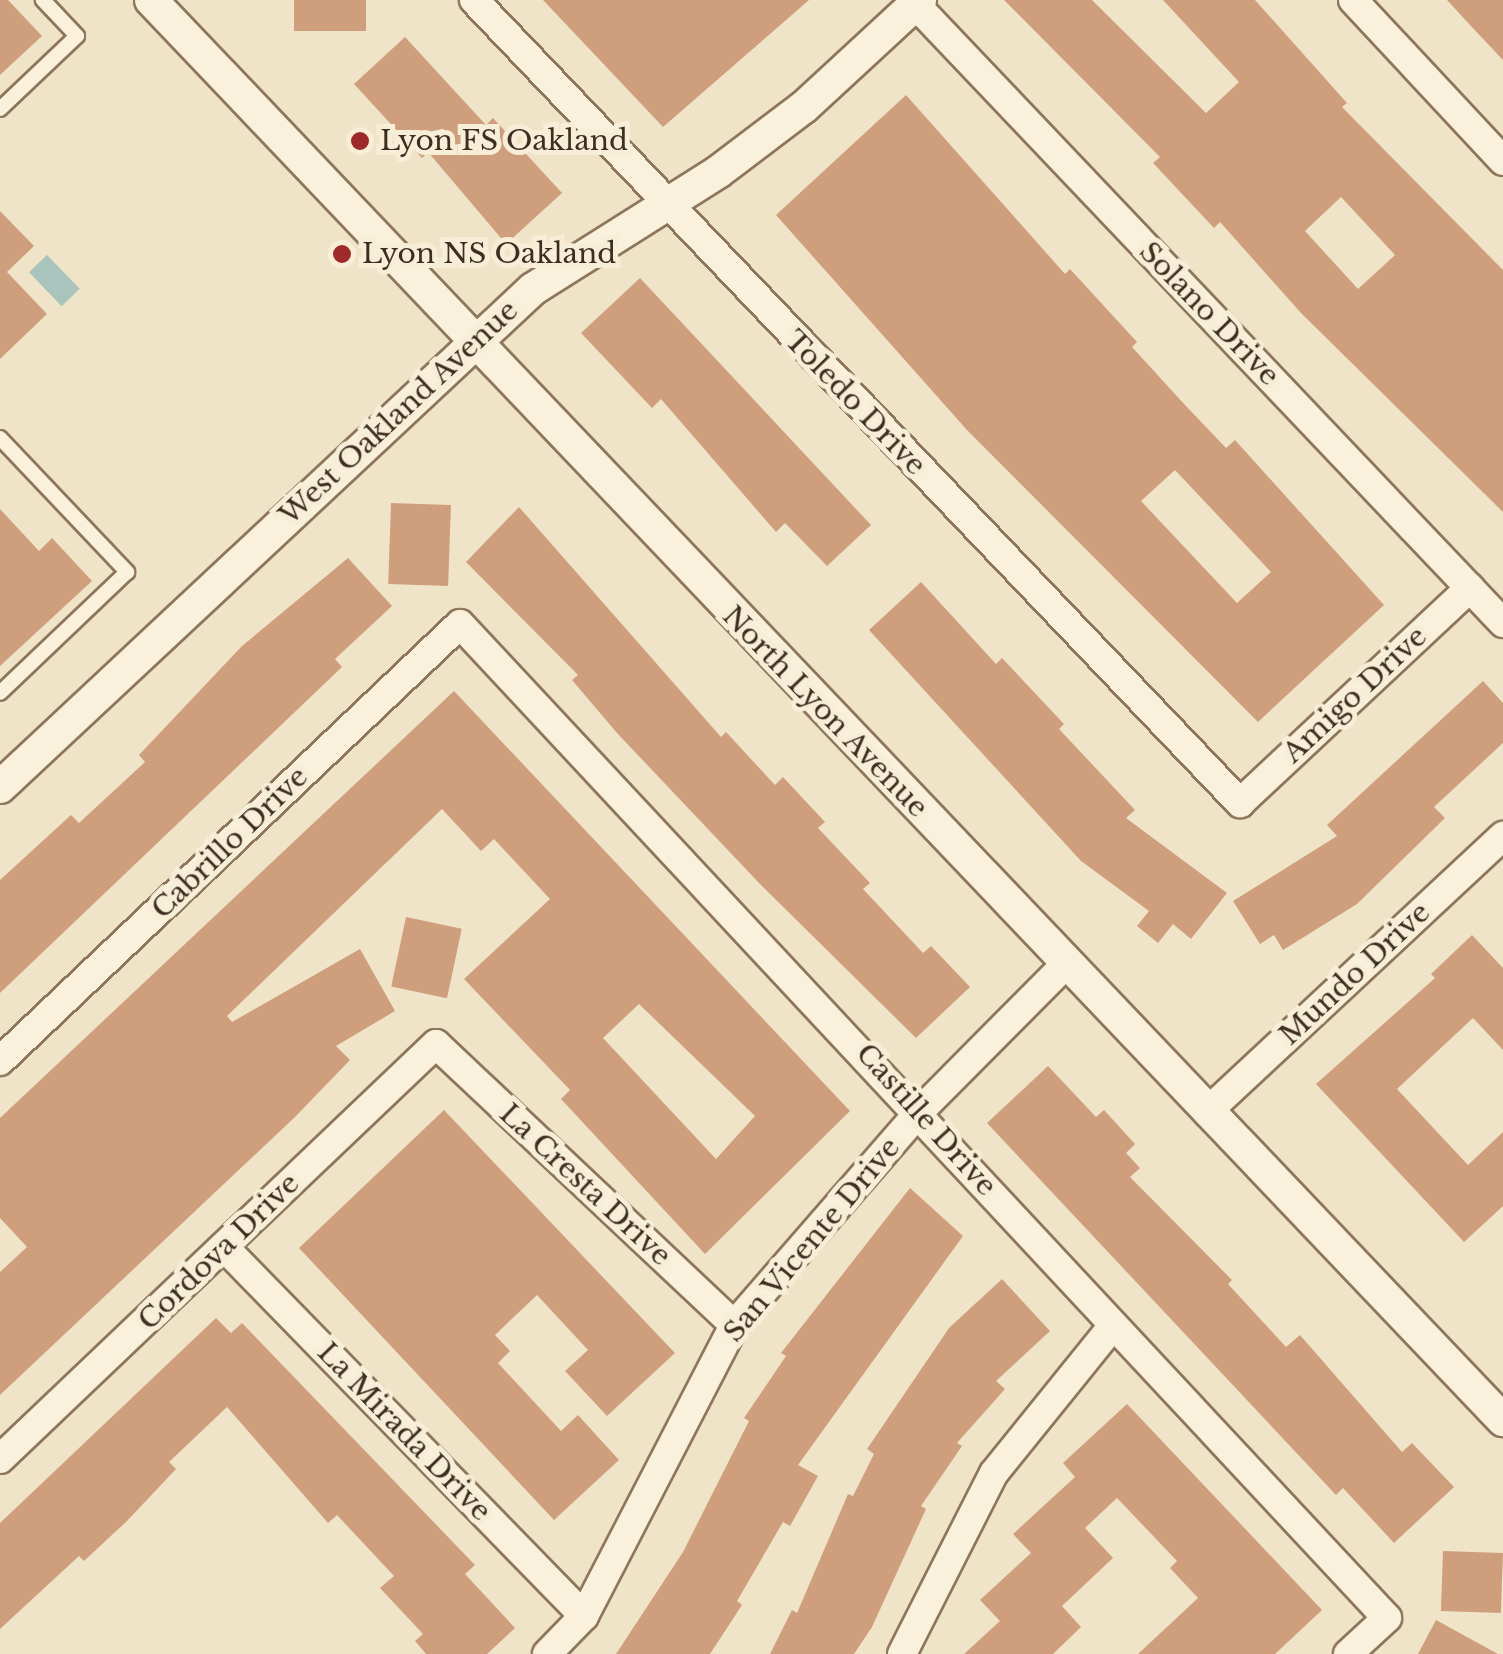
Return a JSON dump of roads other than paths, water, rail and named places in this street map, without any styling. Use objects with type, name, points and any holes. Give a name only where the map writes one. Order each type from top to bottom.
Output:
[{"type":"street","name":"North Lyon Avenue","points":[[151,0],[1503,1420]]},
{"type":"street","name":"Toledo Drive","points":[[474,0],[662,202],[1240,802]]},
{"type":"street","points":[[1354,0],[1503,161]]},
{"type":"street","name":"West Oakland Avenue","points":[[0,787],[472,341],[533,289],[662,202],[718,172],[804,107],[917,2]]},
{"type":"street","name":"Solano Drive","points":[[917,2],[1503,623]]},
{"type":"street","name":"Amigo Drive","points":[[1240,802],[1470,588]]},
{"type":"street","name":"Cabrillo Drive","points":[[0,1062],[460,624]]},
{"type":"street","name":"Castille Drive","points":[[460,624],[920,1110],[1112,1328],[1387,1618],[1348,1654]]},
{"type":"street","name":"Mundo Drive","points":[[1207,1112],[1503,836]]},
{"type":"street","name":"San Vicente Drive","points":[[547,1654],[584,1616],[734,1325],[920,1110],[1066,964]]},
{"type":"street","name":"Cordova Drive","points":[[0,1459],[436,1044]]},
{"type":"street","name":"La Cresta Drive","points":[[436,1044],[734,1325]]},
{"type":"street","name":"La Mirada Drive","points":[[225,1248],[584,1616]]},
{"type":"street","points":[[902,1654],[994,1473],[1112,1328]]},
{"type":"lane","points":[[0,109],[77,36],[43,0]]},
{"type":"lane","points":[[0,438],[126,572],[0,693]]},
{"type":"water","points":[[47,255],[80,289],[62,306],[29,272]]},
{"type":"place","name":"Lyon FS Oakland","points":[[360,141]]},
{"type":"place","name":"Lyon NS Oakland","points":[[342,254]]}]
